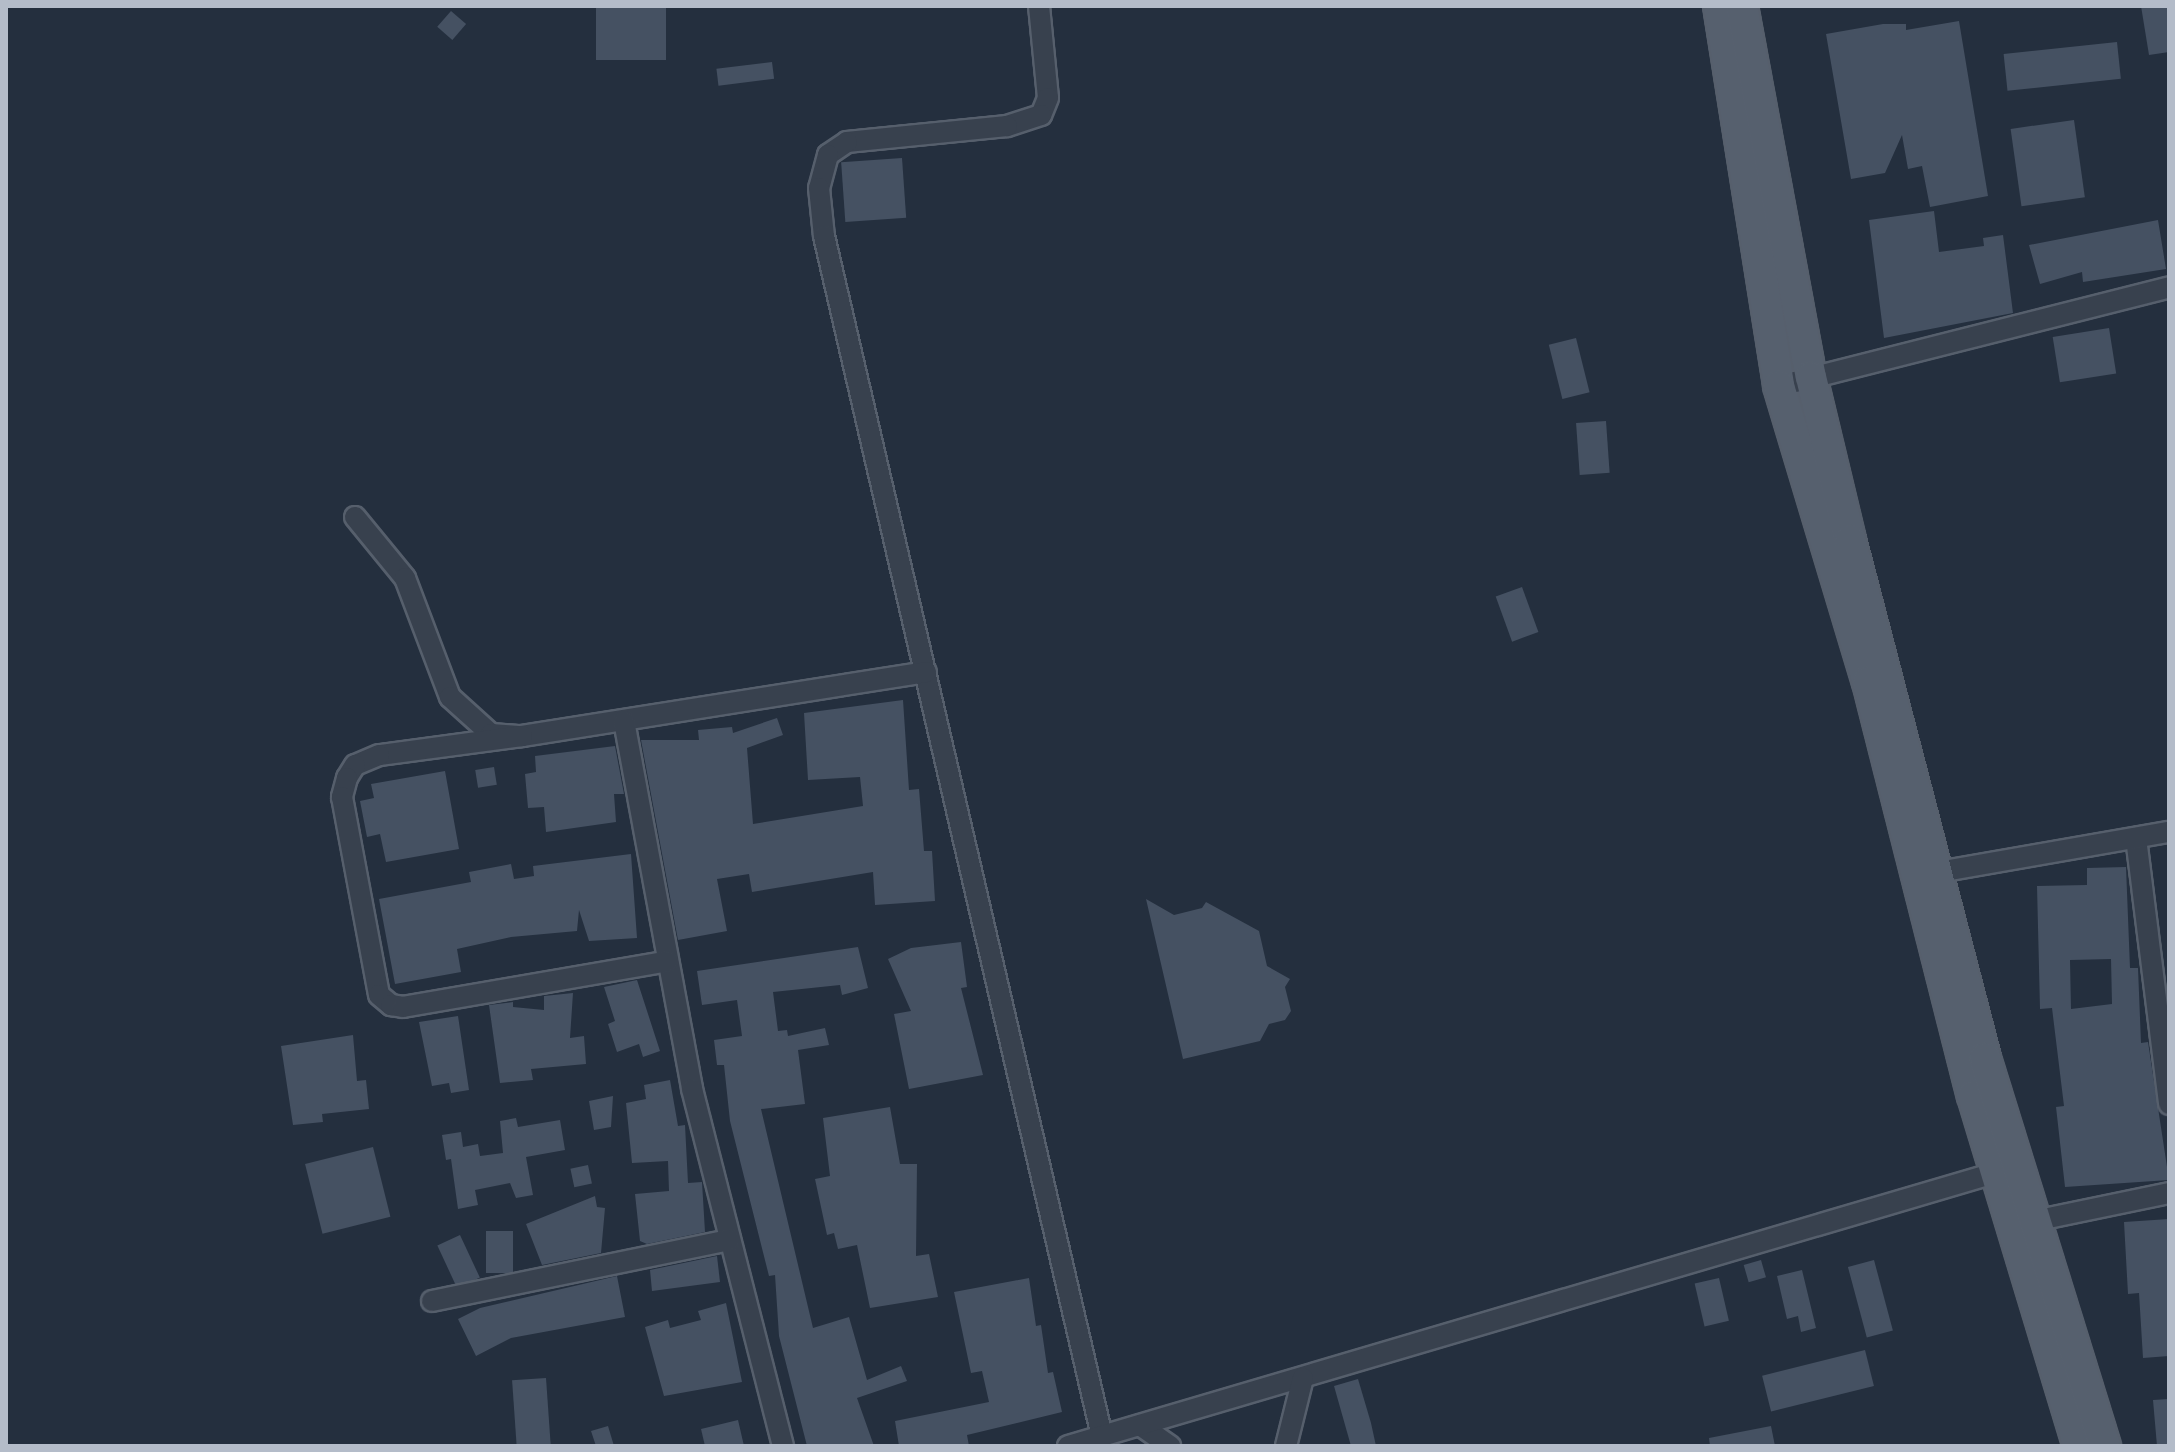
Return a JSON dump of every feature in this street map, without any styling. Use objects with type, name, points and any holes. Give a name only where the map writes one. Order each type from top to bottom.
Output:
[{"type":"main road","points":[[1719,6],[1779,386],[1868,682],[2007,1169],[2079,1446]]},
{"type":"main road","points":[[1742,6],[1811,377],[1939,872],[2007,1169],[2034,1221],[2105,1446]]},
{"type":"street","points":[[1039,6],[1048,98],[1041,115],[1007,126],[847,142],[828,155],[819,188],[824,236],[1102,1436]]},
{"type":"street","points":[[1779,386],[2169,287]]},
{"type":"street","points":[[355,517],[405,578],[450,697],[491,734],[522,736]]},
{"type":"street","points":[[668,961],[403,1007],[391,1005],[379,995],[342,797],[347,778],[355,765],[379,755],[624,721],[926,672]]},
{"type":"street","points":[[624,721],[692,1089],[783,1446]]},
{"type":"street","points":[[1939,872],[2169,832]]},
{"type":"street","points":[[2136,838],[2169,1104]]},
{"type":"street","points":[[1068,1446],[2007,1169]]},
{"type":"street","points":[[2034,1221],[2169,1193]]},
{"type":"street","points":[[432,1301],[730,1240]]},
{"type":"street","points":[[1286,1446],[1303,1378]]},
{"type":"street","points":[[1140,1425],[1170,1446]]},
{"type":"building","points":[[596,6],[666,6],[666,60],[596,60]]},
{"type":"building","points":[[2141,6],[2169,6],[2169,52],[2149,55]]},
{"type":"building","points":[[451,11],[466,24],[452,40],[437,27]]},
{"type":"building","points":[[1959,21],[1988,196],[1930,207],[1922,166],[1908,169],[1902,135],[1885,173],[1851,179],[1826,34],[1883,24],[1906,24],[1906,30]]},
{"type":"building","points":[[2117,42],[2121,79],[2007,91],[2004,54]]},
{"type":"building","points":[[772,62],[774,79],[718,86],[716,69]]},
{"type":"building","points":[[2074,120],[2085,197],[2021,206],[2011,129]]},
{"type":"building","points":[[902,158],[906,218],[845,222],[841,162]]},
{"type":"building","points":[[1934,211],[1939,252],[1984,246],[1983,238],[2003,235],[2013,313],[1884,338],[1869,220]]},
{"type":"building","points":[[2158,220],[2166,269],[2083,282],[2082,272],[2040,284],[2029,245]]},
{"type":"building","points":[[2109,328],[2116,373],[2060,382],[2053,337]]},
{"type":"building","points":[[1576,338],[1590,392],[1562,399],[1549,345]]},
{"type":"building","points":[[1606,421],[1610,473],[1580,475],[1576,423]]},
{"type":"building","points":[[1522,587],[1538,632],[1512,642],[1496,597]]},
{"type":"building","points":[[903,700],[909,790],[919,789],[924,851],[932,851],[935,901],[875,905],[873,872],[752,892],[749,874],[717,879],[727,931],[678,940],[641,740],[699,740],[698,730],[732,727],[733,733],[777,718],[783,735],[747,748],[753,824],[863,806],[860,777],[808,780],[804,713]]},
{"type":"building","points":[[615,746],[624,794],[614,794],[616,822],[546,832],[544,807],[528,808],[525,774],[536,772],[535,756]]},
{"type":"building","points":[[494,767],[497,785],[478,788],[475,770]]},
{"type":"building","points":[[445,771],[459,849],[386,862],[380,834],[367,837],[360,801],[374,798],[371,784]]},
{"type":"building","points":[[631,854],[637,938],[589,941],[579,910],[577,931],[511,937],[457,949],[461,972],[395,984],[379,899],[471,882],[469,872],[511,864],[514,879],[534,876],[533,866]]},
{"type":"building","points":[[2126,867],[2130,968],[2138,968],[2141,1043],[2148,1042],[2169,1180],[2065,1187],[2056,1107],[2064,1106],[2052,1008],[2040,1009],[2037,886],[2087,885],[2087,868]],"holes":[[[2111,959],[2112,1004],[2071,1009],[2070,960]]]},
{"type":"building","points":[[1146,899],[1174,915],[1202,908],[1206,902],[1259,931],[1267,966],[1290,979],[1285,987],[1291,1011],[1285,1020],[1269,1024],[1260,1041],[1183,1059]]},
{"type":"building","points":[[961,942],[967,987],[961,988],[983,1075],[909,1089],[894,1014],[911,1011],[888,959],[911,948]]},
{"type":"building","points":[[858,947],[868,988],[842,995],[840,985],[773,992],[778,1031],[787,1030],[788,1036],[825,1028],[829,1045],[798,1050],[805,1104],[761,1109],[813,1328],[849,1317],[867,1380],[901,1366],[907,1381],[857,1398],[874,1446],[807,1446],[779,1336],[775,1275],[769,1276],[730,1121],[724,1065],[717,1065],[714,1040],[742,1036],[737,1000],[702,1005],[697,971]]},
{"type":"building","points":[[637,980],[660,1051],[643,1057],[639,1044],[617,1052],[608,1024],[615,1021],[604,987]]},
{"type":"building","points":[[573,993],[570,1038],[584,1036],[586,1064],[531,1069],[533,1080],[500,1083],[489,1005],[513,1002],[513,1007],[544,1010],[544,996]]},
{"type":"building","points":[[458,1016],[469,1090],[451,1093],[449,1083],[432,1086],[419,1022]]},
{"type":"building","points":[[353,1035],[357,1081],[366,1080],[369,1109],[322,1114],[323,1122],[293,1125],[281,1046]]},
{"type":"building","points":[[670,1080],[678,1126],[685,1125],[688,1183],[702,1182],[705,1232],[647,1244],[640,1241],[635,1194],[669,1191],[668,1161],[632,1163],[626,1103],[646,1099],[644,1085]]},
{"type":"building","points":[[613,1096],[611,1127],[594,1130],[589,1101]]},
{"type":"building","points":[[890,1107],[900,1164],[917,1164],[916,1256],[929,1254],[938,1297],[870,1308],[857,1245],[838,1249],[834,1233],[827,1235],[815,1179],[830,1176],[823,1118]]},
{"type":"building","points":[[516,1118],[518,1127],[560,1120],[565,1150],[526,1157],[533,1195],[516,1198],[510,1183],[475,1190],[478,1205],[458,1209],[451,1159],[446,1160],[442,1135],[461,1132],[463,1147],[478,1144],[480,1156],[503,1153],[500,1121]]},
{"type":"building","points":[[373,1147],[390,1217],[322,1234],[305,1164]]},
{"type":"building","points":[[588,1165],[592,1184],[574,1187],[570,1169]]},
{"type":"building","points":[[595,1196],[597,1207],[605,1208],[601,1253],[542,1265],[526,1224]]},
{"type":"building","points":[[2169,1219],[2169,1356],[2143,1358],[2139,1293],[2128,1294],[2124,1222]]},
{"type":"building","points":[[486,1231],[513,1231],[513,1273],[486,1273]]},
{"type":"building","points":[[460,1235],[480,1278],[457,1288],[437,1246]]},
{"type":"building","points":[[717,1256],[720,1282],[652,1291],[650,1270]]},
{"type":"building","points":[[1761,1260],[1766,1277],[1749,1282],[1744,1265]]},
{"type":"building","points":[[1874,1260],[1893,1331],[1867,1338],[1848,1267]]},
{"type":"building","points":[[1802,1270],[1816,1328],[1801,1332],[1798,1316],[1787,1319],[1777,1276]]},
{"type":"building","points":[[617,1276],[625,1317],[511,1338],[476,1356],[458,1319],[480,1308]]},
{"type":"building","points":[[1029,1278],[1036,1326],[1041,1325],[1048,1373],[1053,1372],[1062,1412],[967,1435],[969,1446],[899,1446],[895,1421],[989,1402],[982,1371],[971,1373],[954,1292]]},
{"type":"building","points":[[1719,1278],[1729,1321],[1705,1326],[1695,1284]]},
{"type":"building","points":[[726,1303],[742,1382],[664,1396],[645,1327],[668,1320],[670,1328],[701,1320],[698,1311]]},
{"type":"building","points":[[1865,1350],[1874,1386],[1771,1412],[1762,1376]]},
{"type":"building","points":[[546,1378],[551,1446],[517,1446],[512,1380]]},
{"type":"building","points":[[1358,1379],[1376,1446],[1351,1446],[1334,1386]]},
{"type":"building","points":[[2169,1399],[2169,1446],[2157,1446],[2153,1400]]},
{"type":"building","points":[[738,1420],[744,1446],[705,1446],[701,1429]]},
{"type":"building","points":[[608,1426],[614,1446],[596,1446],[591,1431]]},
{"type":"building","points":[[1771,1426],[1775,1446],[1710,1446],[1709,1438]]}]
